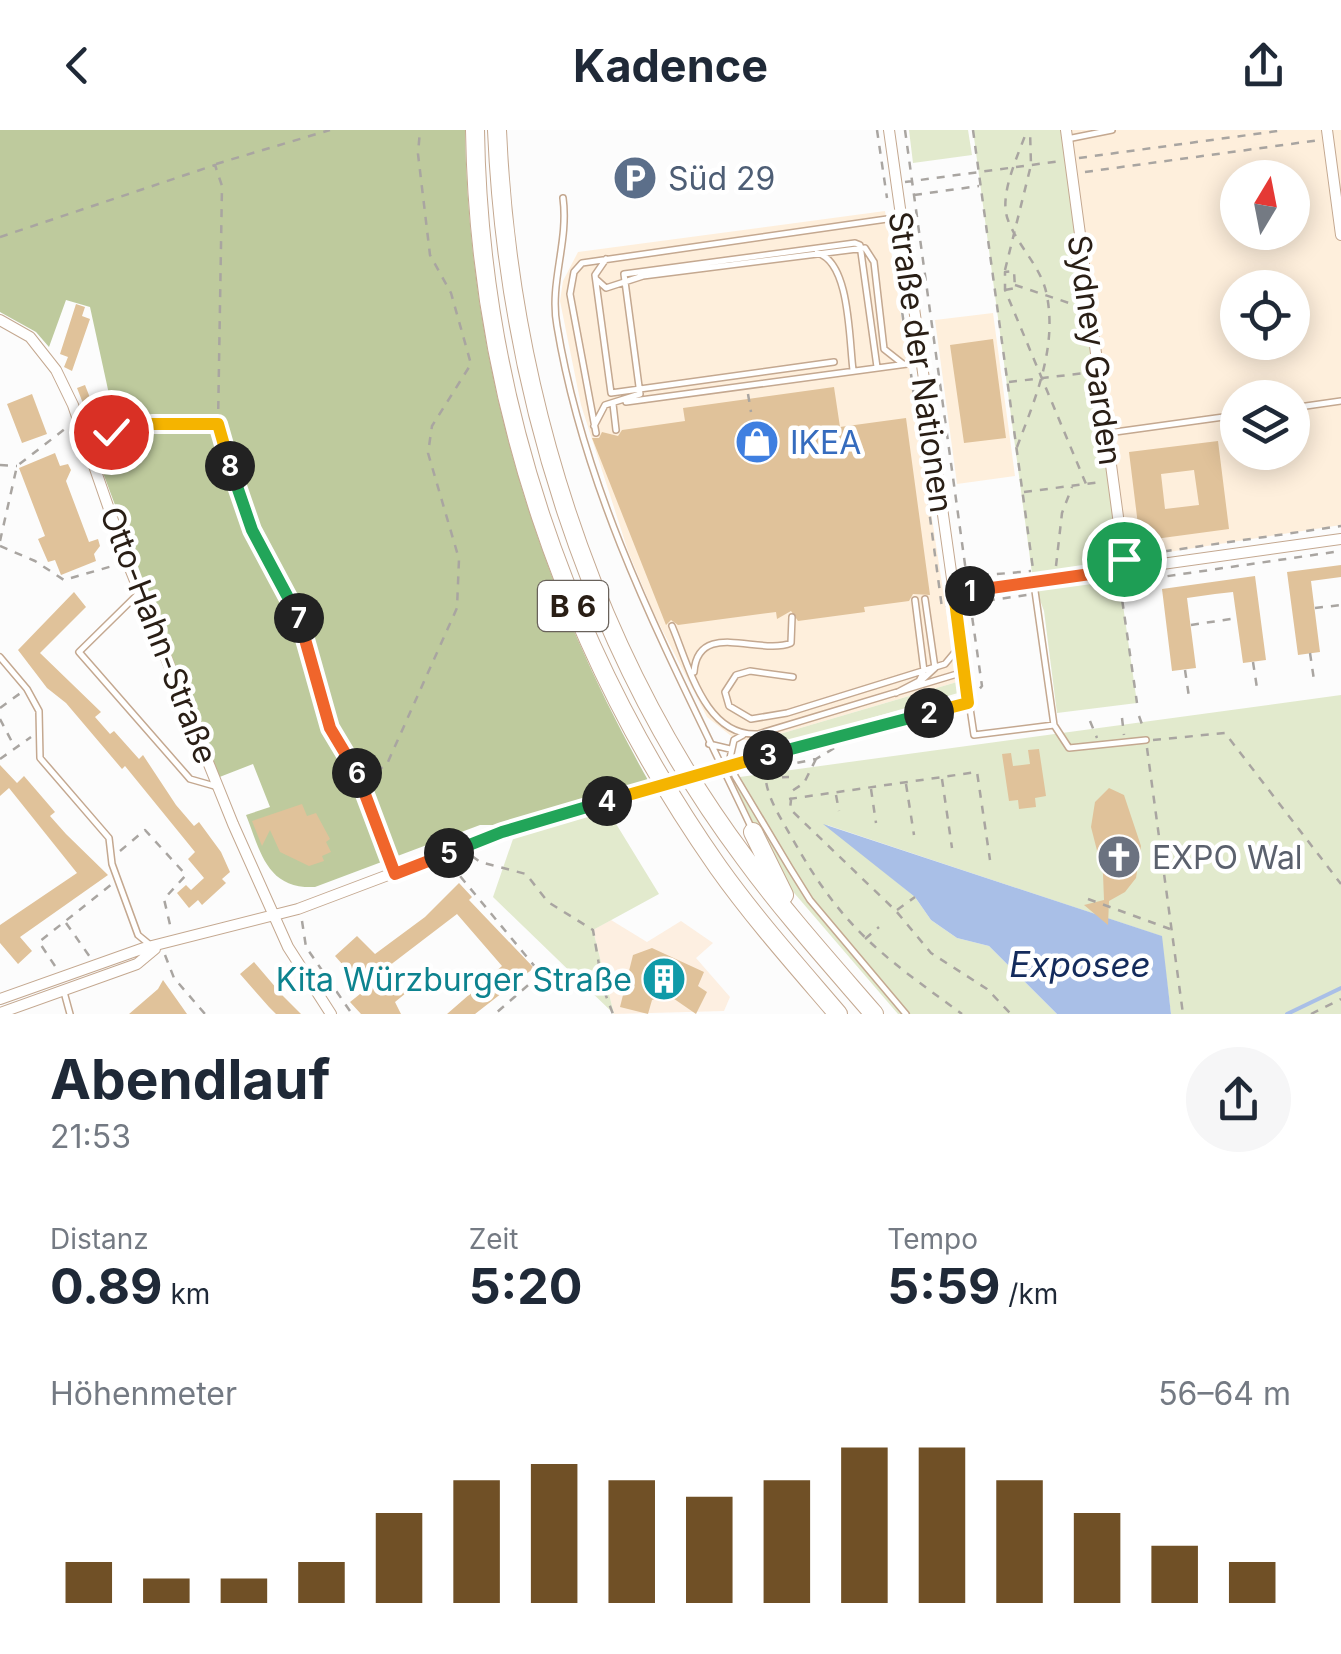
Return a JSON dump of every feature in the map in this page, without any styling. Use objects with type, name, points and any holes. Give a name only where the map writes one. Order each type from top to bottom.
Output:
[{"type":"highway","name":"B 6","points":[[475,130],[484,268],[499,364],[522,459],[575,612],[634,733],[686,820],[758,920],[838,1014]]},
{"type":"highway","name":"B 6","points":[[497,130],[502,217],[524,357],[578,544],[627,660],[659,722],[742,855],[874,1014]]},
{"type":"highway","points":[[753,832],[802,931]]},
{"type":"street","name":"Straße der Nationen","points":[[889,130],[954,593]]},
{"type":"street","points":[[1327,134],[1341,235]]},
{"type":"street","name":"Sydney Garden","points":[[1066,135],[1125,564]]},
{"type":"street","name":"Otto-Hahn-Straße","points":[[0,320],[30,337],[56,370],[73,405],[139,593],[272,915],[331,1014]]},
{"type":"street","points":[[954,593],[1125,564],[1341,539]]},
{"type":"street","points":[[0,998],[93,965],[298,909],[502,832],[833,737]]},
{"type":"street","points":[[0,1013],[137,964],[155,948]]},
{"type":"lane","points":[[1066,135],[1112,130]]},
{"type":"lane","points":[[563,198],[564,243],[555,312],[580,425],[631,575],[753,832]]},
{"type":"lane","points":[[877,368],[860,245],[856,243],[624,274],[640,394],[605,405],[595,429],[570,283],[582,263],[901,216]]},
{"type":"lane","points":[[596,279],[606,288],[643,276],[856,247],[868,250],[874,262],[884,349],[903,364]]},
{"type":"lane","points":[[814,253],[826,256],[840,270],[854,370]]},
{"type":"lane","points":[[616,430],[596,279],[597,268],[605,260],[628,254]]},
{"type":"lane","points":[[611,393],[834,362]]},
{"type":"lane","points":[[613,404],[922,362]]},
{"type":"lane","points":[[1310,405],[1341,401]]},
{"type":"lane","points":[[1105,433],[1220,417]]},
{"type":"lane","points":[[1033,577],[1054,725],[1068,748],[1146,740]]},
{"type":"lane","points":[[139,593],[79,652],[190,779],[218,786]]},
{"type":"lane","points":[[954,593],[974,735],[1054,725]]},
{"type":"lane","points":[[894,695],[930,677],[935,668],[925,599]]},
{"type":"lane","points":[[915,600],[924,672],[919,681]]},
{"type":"lane","points":[[693,675],[696,654],[706,646],[791,643],[792,617]]},
{"type":"lane","points":[[672,626],[710,711],[724,726],[746,735]]},
{"type":"lane","points":[[793,678],[750,671],[736,675],[725,692],[729,706],[738,716],[764,718],[935,668],[945,664],[960,646]]},
{"type":"lane","points":[[0,657],[28,689],[40,711],[40,758],[109,838],[117,880],[138,935],[155,948]]},
{"type":"lane","points":[[906,1014],[800,884],[735,776],[730,749],[734,740],[746,735],[948,679],[963,665]]},
{"type":"lane","points":[[851,695],[875,701]]},
{"type":"lane","points":[[833,737],[968,703]]},
{"type":"lane","points":[[708,744],[730,749]]},
{"type":"lane","points":[[63,990],[70,1014]]},
{"type":"path","points":[[0,237],[330,130]]},
{"type":"path","points":[[362,782],[388,764],[456,608],[459,558],[428,453],[432,426],[472,364],[451,292],[430,255],[418,154],[420,130]]},
{"type":"path","points":[[906,130],[966,576],[1033,577],[973,130]]},
{"type":"path","points":[[1029,130],[1031,165],[1005,272],[1006,290],[1086,484]]},
{"type":"path","points":[[1016,449],[1042,378],[1050,323],[1047,296],[1005,206],[1014,167],[1029,130]]},
{"type":"path","points":[[896,183],[1285,130]]},
{"type":"path","points":[[1072,174],[1327,134]]},
{"type":"path","points":[[215,165],[222,186],[218,424],[252,530],[303,624],[330,728],[362,782],[395,874]]},
{"type":"path","points":[[914,195],[981,186]]},
{"type":"path","points":[[1005,272],[1014,271],[1015,285]]},
{"type":"path","points":[[1006,290],[1015,285],[1088,309]]},
{"type":"path","points":[[1008,382],[1097,371]]},
{"type":"path","points":[[76,421],[17,466],[0,544],[64,580],[127,561]]},
{"type":"path","points":[[84,438],[128,426],[218,424]]},
{"type":"path","points":[[0,465],[17,466]]},
{"type":"path","points":[[1023,492],[1112,481]]},
{"type":"path","points":[[1055,570],[1062,512],[1073,486]]},
{"type":"path","points":[[1137,703],[1120,584],[1125,564],[1341,526]]},
{"type":"path","points":[[1120,584],[1341,551]]},
{"type":"path","points":[[982,686],[970,603],[1035,594]]},
{"type":"path","points":[[1315,608],[1341,605]]},
{"type":"path","points":[[1191,625],[1237,618]]},
{"type":"path","points":[[1310,653],[1314,680]]},
{"type":"path","points":[[1254,662],[1258,688]]},
{"type":"path","points":[[1185,670],[1189,697]]},
{"type":"path","points":[[0,708],[28,689]]},
{"type":"path","points":[[1138,716],[1146,740],[1183,1014]]},
{"type":"path","points":[[1122,718],[1126,742]]},
{"type":"path","points":[[0,719],[14,747]]},
{"type":"path","points":[[1090,722],[1100,744]]},
{"type":"path","points":[[0,759],[38,733]]},
{"type":"path","points":[[1146,740],[1225,733],[1341,884]]},
{"type":"path","points":[[765,769],[816,760],[837,750],[833,737]]},
{"type":"path","points":[[763,756],[764,778],[781,819],[824,894],[864,940],[962,1014]]},
{"type":"path","points":[[788,800],[804,784],[816,760]]},
{"type":"path","points":[[788,800],[977,772],[990,860]]},
{"type":"path","points":[[764,778],[789,777]]},
{"type":"path","points":[[942,777],[952,848]]},
{"type":"path","points":[[906,782],[914,836]]},
{"type":"path","points":[[871,788],[876,823]]},
{"type":"path","points":[[835,793],[839,811]]},
{"type":"path","points":[[788,800],[790,808],[896,911],[931,954],[987,989],[1011,1014]]},
{"type":"path","points":[[112,858],[146,830],[186,875],[164,899],[176,943]]},
{"type":"path","points":[[463,848],[480,862],[526,874],[548,902],[593,930],[603,988],[613,1014]]},
{"type":"path","points":[[446,854],[541,974],[495,1014]]},
{"type":"path","points":[[60,976],[39,942],[117,880]]},
{"type":"path","points":[[896,911],[916,896]]},
{"type":"path","points":[[1088,899],[1172,929]]},
{"type":"path","points":[[298,909],[306,947],[352,1014]]},
{"type":"path","points":[[65,922],[93,965]]},
{"type":"path","points":[[864,940],[879,927]]},
{"type":"path","points":[[155,948],[206,1014]]},
{"type":"path","points":[[1311,1014],[1341,1000]]},
{"type":"shaded area","points":[[1065,130],[1341,130],[1341,525],[1124,559]]},
{"type":"shaded area","name":"IKEA","points":[[885,211],[957,682],[756,741],[735,739],[707,717],[654,614],[628,551],[581,405],[560,301],[563,281],[578,252]]},
{"type":"shaded area","points":[[993,313],[1015,476],[957,484],[935,320]]},
{"type":"shaded area","points":[[611,920],[647,942],[681,921],[713,943],[696,958],[730,997],[724,1011],[614,1014],[593,930]]},
{"type":"green space","points":[[0,130],[465,130],[469,217],[479,302],[516,468],[573,628],[649,782],[500,825],[480,825],[315,887],[286,882],[276,875],[262,855],[246,815],[270,807],[253,764],[217,778],[90,438],[117,431],[90,307],[66,300],[49,347],[36,332],[0,312]]},
{"type":"green space","points":[[909,130],[968,130],[972,155],[913,163]]},
{"type":"green space","points":[[973,130],[1066,130],[1125,569],[1120,584],[1137,703],[1057,713],[1044,611],[1033,581]]},
{"type":"green space","points":[[957,682],[958,693],[752,752],[749,743],[756,741]]},
{"type":"green space","points":[[1341,695],[1341,1014],[1171,1014],[1161,936],[827,825],[915,897],[931,920],[957,938],[989,946],[1057,1014],[898,1014],[777,873],[732,778]]},
{"type":"green space","points":[[607,809],[659,894],[593,930],[614,1014],[493,897],[514,836]]},
{"type":"water","name":"Exposee","points":[[823,824],[1162,936],[1171,1014],[1057,1014],[989,946],[957,938],[931,920],[915,897]]},
{"type":"building","points":[[76,304],[85,307],[82,316],[90,319],[72,371],[64,367],[68,357],[60,354]]},
{"type":"building","points":[[993,339],[1006,438],[964,443],[950,345]]},
{"type":"building","points":[[85,385],[103,431],[95,434],[77,388]]},
{"type":"building","points":[[834,387],[840,427],[906,418],[930,595],[913,594],[909,601],[864,607],[865,612],[798,621],[791,611],[777,619],[776,612],[678,625],[671,620],[666,625],[592,438],[599,438],[602,432],[618,436],[622,430],[685,421],[683,408]]},
{"type":"building","points":[[32,394],[47,434],[22,443],[7,404]]},
{"type":"building","points":[[1218,441],[1229,529],[1140,541],[1129,452]],"holes":[[[1194,470],[1199,505],[1165,509],[1161,474]]]},
{"type":"building","points":[[55,453],[60,466],[68,464],[71,470],[66,481],[89,542],[98,539],[100,546],[94,554],[96,561],[61,575],[55,560],[48,562],[38,539],[45,536],[19,468]]},
{"type":"building","points":[[1341,565],[1341,577],[1311,581],[1320,652],[1298,655],[1287,572]]},
{"type":"building","points":[[1255,576],[1266,660],[1243,663],[1233,592],[1215,594],[1187,598],[1196,668],[1172,671],[1162,589]]},
{"type":"building","points":[[74,592],[86,607],[40,653],[101,712],[95,717],[110,734],[114,731],[139,759],[143,755],[176,805],[194,826],[199,822],[221,852],[230,872],[222,879],[226,883],[202,905],[198,900],[189,908],[177,893],[186,885],[191,890],[204,878],[188,859],[195,852],[125,766],[122,769],[66,703],[47,688],[18,650]]},
{"type":"building","points":[[1039,749],[1046,796],[1035,798],[1036,807],[1019,809],[1018,800],[1009,801],[1002,754],[1011,753],[1013,766],[1030,764],[1028,750]]},
{"type":"building","points":[[0,765],[17,783],[24,776],[55,812],[50,816],[108,875],[20,937],[32,951],[18,964],[0,943],[0,925],[77,873],[9,788],[0,796]]},
{"type":"building","name":"EXPO Wal","points":[[1109,788],[1124,795],[1141,846],[1136,878],[1125,892],[1109,901],[1108,925],[1084,905],[1104,900],[1103,874],[1091,827],[1095,802]]},
{"type":"building","points":[[302,804],[307,816],[316,813],[330,839],[326,842],[331,852],[322,856],[324,861],[309,866],[280,852],[270,830],[262,846],[252,821]]},
{"type":"building","points":[[459,883],[472,897],[469,900],[534,968],[475,1014],[447,1014],[502,966],[457,914],[385,969],[406,993],[395,1002],[401,1014],[361,1014],[350,1002],[365,990],[335,956],[357,936],[375,954],[425,917]]},
{"type":"building","name":"Kita Würzburger Straße","points":[[652,948],[704,972],[698,986],[707,992],[696,1014],[667,994],[652,1000],[648,1014],[620,1007],[633,955]]},
{"type":"building","points":[[254,962],[301,1014],[276,1014],[269,1007],[240,974]]},
{"type":"building","points":[[163,980],[187,1014],[129,1014],[158,989]]},
{"type":"waterway","points":[[1287,1014],[1341,988]]},
{"type":"place","name":"Süd 29","points":[[635,178]]},
{"type":"place","name":"IKEA","points":[[757,442]]},
{"type":"place","name":"EXPO Wal","points":[[1119,857]]},
{"type":"place","name":"Kita Würzburger Straße","points":[[664,979]]},
{"type":"route","points":[[111,432],[152,424],[218,424],[252,530],[303,624],[330,728],[362,782],[395,874],[502,832],[833,737],[968,703],[954,593],[1126,569],[1124,559]]}]
